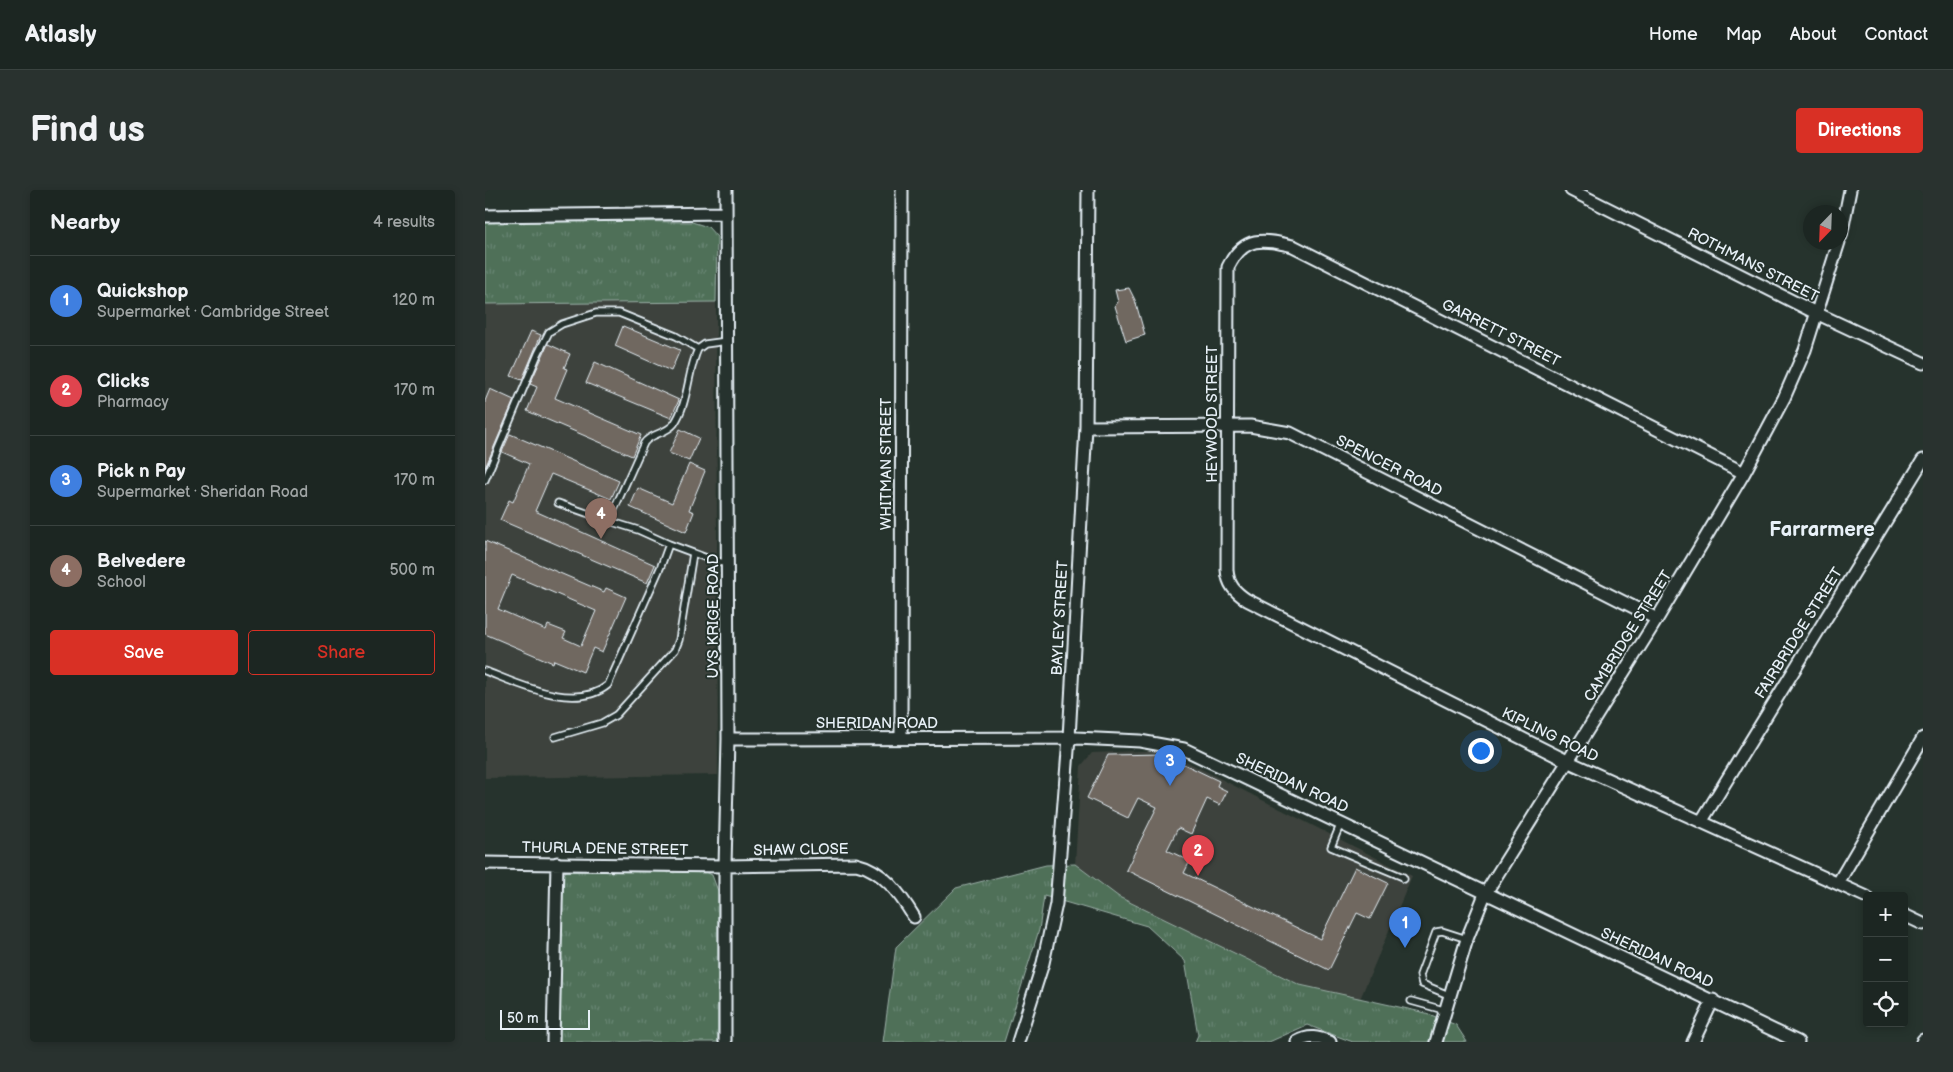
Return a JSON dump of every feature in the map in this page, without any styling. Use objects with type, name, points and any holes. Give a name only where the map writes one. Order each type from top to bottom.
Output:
[{"type":"street","name":"UYS KRIGE ROAD","points":[[725,1042],[725,866],[728,739],[726,190]]},
{"type":"street","name":"WHITMAN STREET","points":[[901,738],[902,190]]},
{"type":"street","name":"BAYLEY STREET","points":[[1018,1042],[1043,963],[1057,904],[1069,738],[1085,427],[1088,190]]},
{"type":"street","name":"ROTHMANS STREET","points":[[1571,190],[1817,313],[1923,363]]},
{"type":"street","points":[[1846,205],[1849,190]]},
{"type":"street","points":[[485,216],[726,213]]},
{"type":"street","name":"GARRETT STREET","points":[[1241,248],[1259,240],[1293,246],[1744,473]]},
{"type":"street","name":"HEYWOOD STREET","points":[[1229,583],[1227,562],[1227,275],[1228,266],[1241,248]]},
{"type":"street","name":"CAMBRIDGE STREET","points":[[1436,1042],[1447,1011],[1467,939],[1485,894],[1657,619],[1744,473],[1784,398],[1805,350],[1837,250]]},
{"type":"street","name":"SPENCER ROAD","points":[[1085,427],[1228,425],[1268,428],[1290,434],[1657,619]]},
{"type":"street","name":"FAIRBRIDGE STREET","points":[[1701,822],[1923,460]]},
{"type":"street","name":"KIPLING ROAD","points":[[1229,583],[1247,600],[1567,761],[1863,895]]},
{"type":"street","name":"SHERIDAN ROAD","points":[[728,739],[1069,738],[1140,741],[1184,749],[1798,1042]]},
{"type":"street","points":[[1838,883],[1923,738]]},
{"type":"street","points":[[553,1042],[557,863]]},
{"type":"street","name":"THURLA DENE STREET","points":[[485,864],[557,863],[725,866]]},
{"type":"street","name":"SHAW CLOSE","points":[[725,866],[856,864],[866,866],[877,873],[901,895],[914,917]]},
{"type":"street","points":[[1908,917],[1923,924]]},
{"type":"street","points":[[1693,1042],[1713,1000]]},
{"type":"street","points":[[1297,1042],[1302,1039],[1315,1037],[1330,1042]]},
{"type":"lane","points":[[485,480],[549,332],[562,324],[596,312],[619,313],[676,336],[697,349]]},
{"type":"lane","points":[[609,521],[644,442],[673,425],[682,407],[697,349],[705,344],[727,341]]},
{"type":"lane","points":[[558,503],[638,530],[669,544],[728,564]]},
{"type":"lane","points":[[485,671],[524,686],[572,697],[589,695],[602,689],[608,684],[615,671],[669,544]]},
{"type":"lane","points":[[555,737],[602,723],[616,715],[675,650],[679,640],[693,553]]},
{"type":"lane","points":[[1341,823],[1331,847],[1404,879]]},
{"type":"lane","points":[[1451,996],[1422,984],[1421,975],[1436,932],[1442,931],[1467,939]]},
{"type":"lane","points":[[1411,1001],[1447,1011]]},
{"type":"shaded area","points":[[716,302],[718,775],[485,778],[485,304]]},
{"type":"shaded area","points":[[1164,750],[1412,876],[1360,999],[1300,985],[1119,897],[1075,864],[1081,766],[1092,753]]},
{"type":"green space","points":[[485,220],[692,222],[708,227],[717,237],[716,302],[485,304]]},
{"type":"green space","points":[[1075,864],[1119,897],[1300,985],[1426,1013],[1456,1025],[1467,1042],[1353,1042],[1307,1025],[1269,1042],[1195,1042],[1198,1035],[1185,961],[1147,926],[1044,896],[1039,930],[1004,1042],[883,1042],[896,947],[956,888],[1046,865]]},
{"type":"green space","points":[[568,868],[702,870],[712,875],[718,891],[718,1042],[555,1042],[560,880]]},
{"type":"building","points":[[1129,288],[1135,300],[1145,335],[1126,341],[1115,306],[1118,302],[1115,290]]},
{"type":"building","points":[[623,326],[680,350],[671,371],[615,346]]},
{"type":"building","points":[[531,331],[541,335],[522,380],[511,376]]},
{"type":"building","points":[[548,344],[570,354],[564,368],[567,369],[555,398],[641,435],[632,456],[527,411],[537,387],[530,384]]},
{"type":"building","points":[[595,362],[679,400],[671,418],[586,383]]},
{"type":"building","points":[[490,389],[514,400],[485,468],[485,401]]},
{"type":"building","points":[[680,429],[699,438],[689,461],[669,453]]},
{"type":"building","points":[[510,434],[619,481],[611,499],[551,474],[535,511],[655,565],[647,583],[500,520],[509,500],[513,502],[529,464],[502,452]]},
{"type":"building","points":[[689,464],[705,471],[689,510],[694,512],[686,532],[630,507],[638,488],[672,503]]},
{"type":"building","points":[[485,541],[604,592],[606,588],[626,597],[602,652],[593,648],[583,672],[554,660],[553,663],[485,634]],"holes":[[[512,575],[596,611],[581,646],[563,638],[566,632],[548,625],[546,630],[498,609]]]},
{"type":"building","points":[[1163,754],[1219,781],[1217,786],[1227,791],[1220,805],[1207,799],[1191,834],[1178,828],[1167,850],[1190,861],[1184,873],[1320,939],[1355,867],[1388,883],[1370,919],[1357,913],[1329,970],[1126,870],[1157,807],[1138,798],[1128,818],[1087,798],[1108,755]]},
{"type":"place","name":"Belvedere","points":[[601,539]]},
{"type":"place","name":"Pick n Pay","points":[[1170,786]]},
{"type":"place","name":"Clicks","points":[[1198,876]]},
{"type":"place","name":"Quickshop","points":[[1405,948]]},
{"type":"district","name":"Farrarmere","points":[[1822,530]]}]
